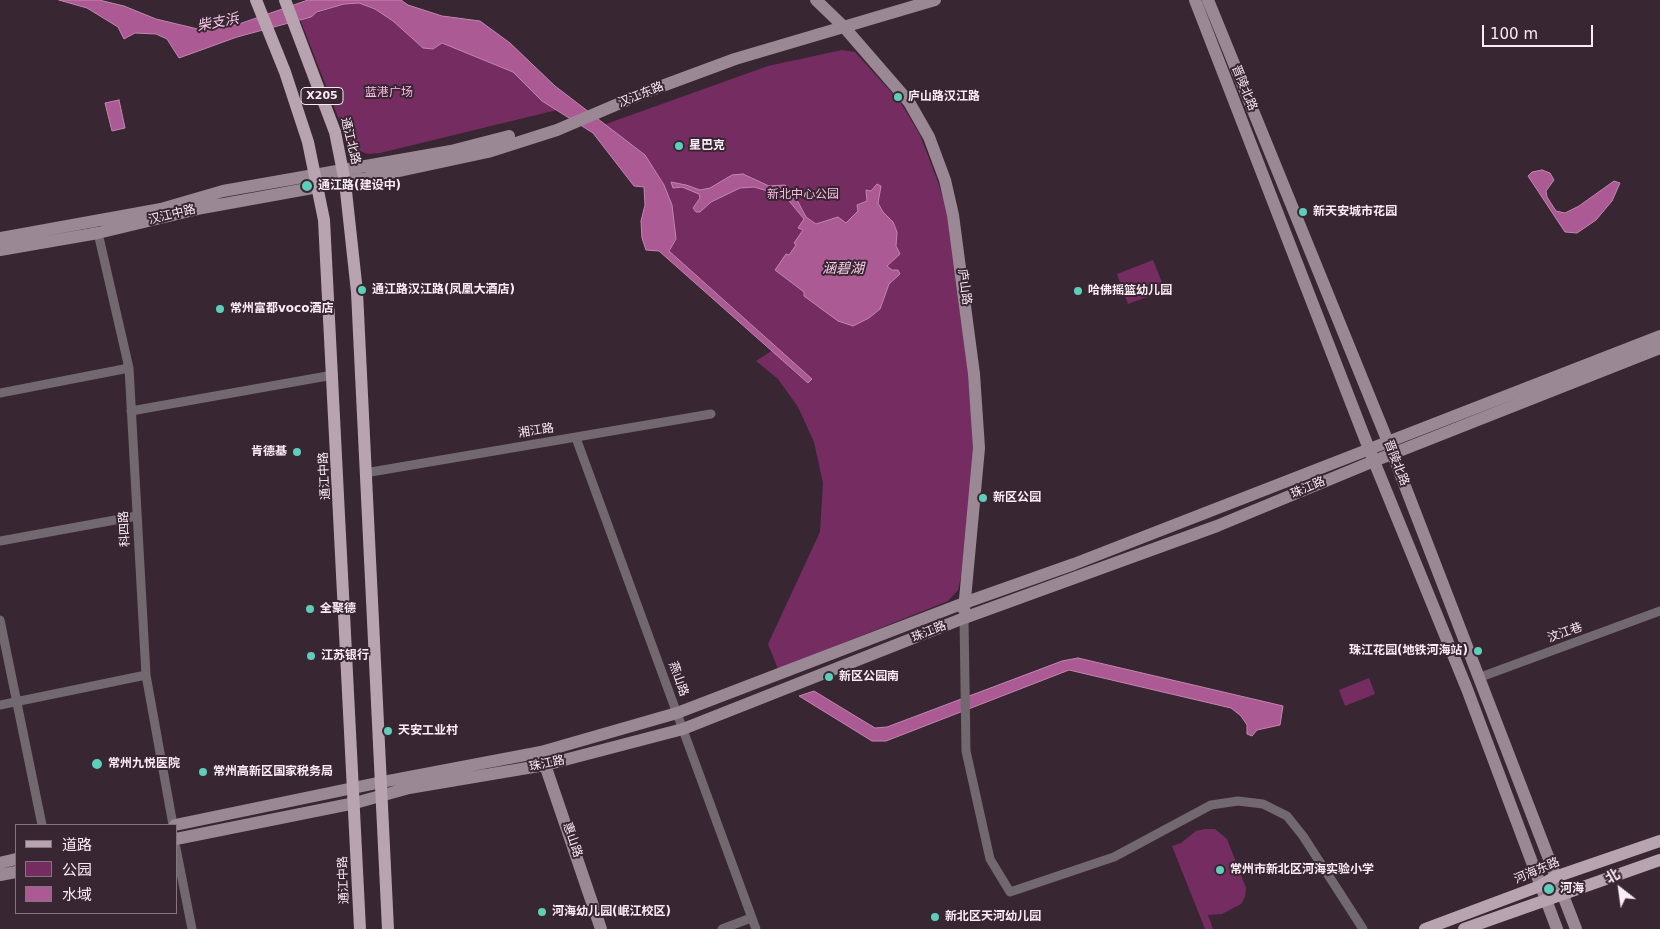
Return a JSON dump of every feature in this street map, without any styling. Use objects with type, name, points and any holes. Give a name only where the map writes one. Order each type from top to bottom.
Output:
[{"type":"main road","name":"通江北路","points":[[285,1],[335,132],[340,174]]},
{"type":"main road","name":"通江中路","points":[[258,4],[296,104],[317,181],[324,220],[327,313],[333,375],[360,929]]},
{"type":"main road","points":[[340,174],[357,292],[388,929]]},
{"type":"main road","name":"河海东路","points":[[1425,929],[1540,886],[1555,877],[1660,840]]},
{"type":"main road","points":[[1464,929],[1660,860]]},
{"type":"street","name":"庐山路","points":[[816,0],[841,23],[909,102],[929,137],[945,180],[953,215],[974,374],[979,448],[964,618]]},
{"type":"street","name":"汉江东路","points":[[340,174],[495,141],[568,121],[700,64],[841,23],[910,0]]},
{"type":"street","name":"汉江东路","points":[[841,23],[935,0]]},
{"type":"street","name":"晋陵北路","points":[[1195,0],[1371,455],[1467,689],[1557,929]]},
{"type":"street","name":"晋陵北路","points":[[1208,0],[1390,448],[1576,929]]},
{"type":"street","name":"汉江中路","points":[[0,250],[98,233],[340,174]]},
{"type":"street","name":"汉江中路","points":[[0,238],[161,209],[223,191],[317,181]]},
{"type":"street","name":"科四路","points":[[98,233],[129,368],[146,675],[174,824]]},
{"type":"street","name":"珠江路","points":[[1390,448],[1660,336]]},
{"type":"street","name":"珠江路","points":[[178,824],[382,782],[541,752],[677,713],[964,603],[1660,348]]},
{"type":"street","points":[[0,393],[129,368]]},
{"type":"street","points":[[131,411],[333,375]]},
{"type":"street","name":"湘江路","points":[[366,472],[711,414]]},
{"type":"street","name":"燕山路","points":[[576,438],[756,929]]},
{"type":"street","name":"珠江路","points":[[178,839],[355,803],[409,788],[546,765],[683,729],[964,618],[1217,526],[1371,455]]},
{"type":"street","points":[[0,541],[136,516]]},
{"type":"street","name":"汶江巷","points":[[1478,678],[1660,611]]},
{"type":"street","points":[[964,618],[966,751],[990,860],[1010,892],[1114,856],[1211,805],[1238,801],[1262,804],[1287,816],[1363,929]]},
{"type":"street","points":[[0,620],[42,824]]},
{"type":"street","points":[[0,705],[146,675]]},
{"type":"street","name":"惠山路","points":[[541,752],[601,929]]},
{"type":"street","points":[[178,858],[192,929]]},
{"type":"street","points":[[0,863],[15,859]]},
{"type":"street","points":[[0,875],[15,872]]},
{"type":"street","points":[[722,929],[752,918]]},
{"type":"green space","name":"蓝港广场","points":[[359,3],[375,9],[393,21],[423,48],[433,49],[442,43],[513,72],[542,101],[557,110],[380,153],[368,154],[360,151],[351,144],[345,135],[300,19],[344,4]]},
{"type":"green space","name":"新北中心公园","points":[[842,50],[855,52],[901,103],[920,135],[947,211],[963,310],[974,448],[961,576],[958,590],[948,601],[778,669],[768,644],[820,532],[823,483],[814,442],[798,407],[778,379],[756,361],[773,350],[808,382],[812,379],[669,251],[676,239],[606,124],[768,66]]},
{"type":"green space","points":[[1153,260],[1165,290],[1128,304],[1117,274]]},
{"type":"green space","points":[[1369,678],[1375,694],[1345,706],[1339,690]]},
{"type":"green space","points":[[1215,829],[1227,839],[1246,888],[1245,897],[1241,904],[1222,914],[1208,915],[1213,929],[1205,929],[1172,846],[1181,843],[1196,831]]},
{"type":"water","points":[[59,0],[99,0],[124,6],[156,19],[206,31],[239,24],[308,0],[401,0],[408,5],[442,16],[480,21],[510,43],[555,86],[645,155],[664,185],[672,205],[676,239],[669,251],[812,379],[808,383],[659,251],[646,250],[642,238],[641,221],[645,205],[644,187],[634,186],[593,133],[542,101],[513,72],[442,43],[433,49],[423,48],[393,21],[375,9],[359,3],[344,4],[317,12],[311,17],[237,37],[179,58],[167,39],[156,34],[135,33],[124,39],[118,27],[87,8]]},
{"type":"water","points":[[119,100],[125,128],[112,131],[105,103]]},
{"type":"water","points":[[1542,170],[1550,173],[1554,180],[1546,191],[1547,197],[1556,211],[1565,213],[1579,206],[1614,181],[1620,183],[1612,201],[1596,220],[1577,233],[1565,232],[1528,176],[1532,172]]},
{"type":"water","name":"涵碧湖","points":[[743,174],[769,186],[785,185],[797,200],[806,217],[816,224],[838,217],[846,223],[858,211],[857,205],[867,201],[866,190],[871,191],[877,184],[881,186],[878,203],[883,212],[893,222],[897,232],[896,246],[900,254],[887,266],[892,270],[898,270],[900,274],[889,284],[880,309],[869,318],[853,326],[838,321],[804,296],[804,292],[775,270],[786,254],[789,255],[796,245],[794,243],[803,230],[798,228],[804,219],[785,196],[754,187],[740,188],[711,202],[700,212],[696,212],[693,208],[700,198],[699,194],[682,187],[673,188],[671,182],[700,190],[710,188],[732,175]]},
{"type":"water","points":[[1078,658],[1283,706],[1280,725],[1257,730],[1252,736],[1247,734],[1247,725],[1241,716],[1231,708],[1069,670],[886,741],[872,741],[799,696],[814,691],[875,728],[887,727],[1062,661]]},
{"type":"place","name":"庐山路汉江路","points":[[898,97]]},
{"type":"place","name":"星巴克","points":[[679,146]]},
{"type":"place","name":"通江路(建设中)","points":[[307,186]]},
{"type":"place","name":"新天安城市花园","points":[[1303,212]]},
{"type":"place","name":"通江路汉江路(凤凰大酒店)","points":[[362,290]]},
{"type":"place","name":"哈佛摇篮幼儿园","points":[[1078,291]]},
{"type":"place","name":"常州富都voco酒店","points":[[220,309]]},
{"type":"place","name":"肯德基","points":[[297,452]]},
{"type":"place","name":"新区公园","points":[[983,498]]},
{"type":"place","name":"全聚德","points":[[310,609]]},
{"type":"place","name":"珠江花园(地铁河海站)","points":[[1478,651]]},
{"type":"place","name":"江苏银行","points":[[311,656]]},
{"type":"place","name":"新区公园南","points":[[829,677]]},
{"type":"place","name":"天安工业村","points":[[388,731]]},
{"type":"place","name":"常州九悦医院","points":[[97,764]]},
{"type":"place","name":"常州高新区国家税务局","points":[[203,772]]},
{"type":"place","name":"常州市新北区河海实验小学","points":[[1220,870]]},
{"type":"place","name":"河海","points":[[1549,889]]},
{"type":"place","name":"河海幼儿园(岷江校区)","points":[[542,912]]},
{"type":"place","name":"新北区天河幼儿园","points":[[935,917]]},
{"type":"water label","name":"柴支浜","points":[[218,23]]}]
